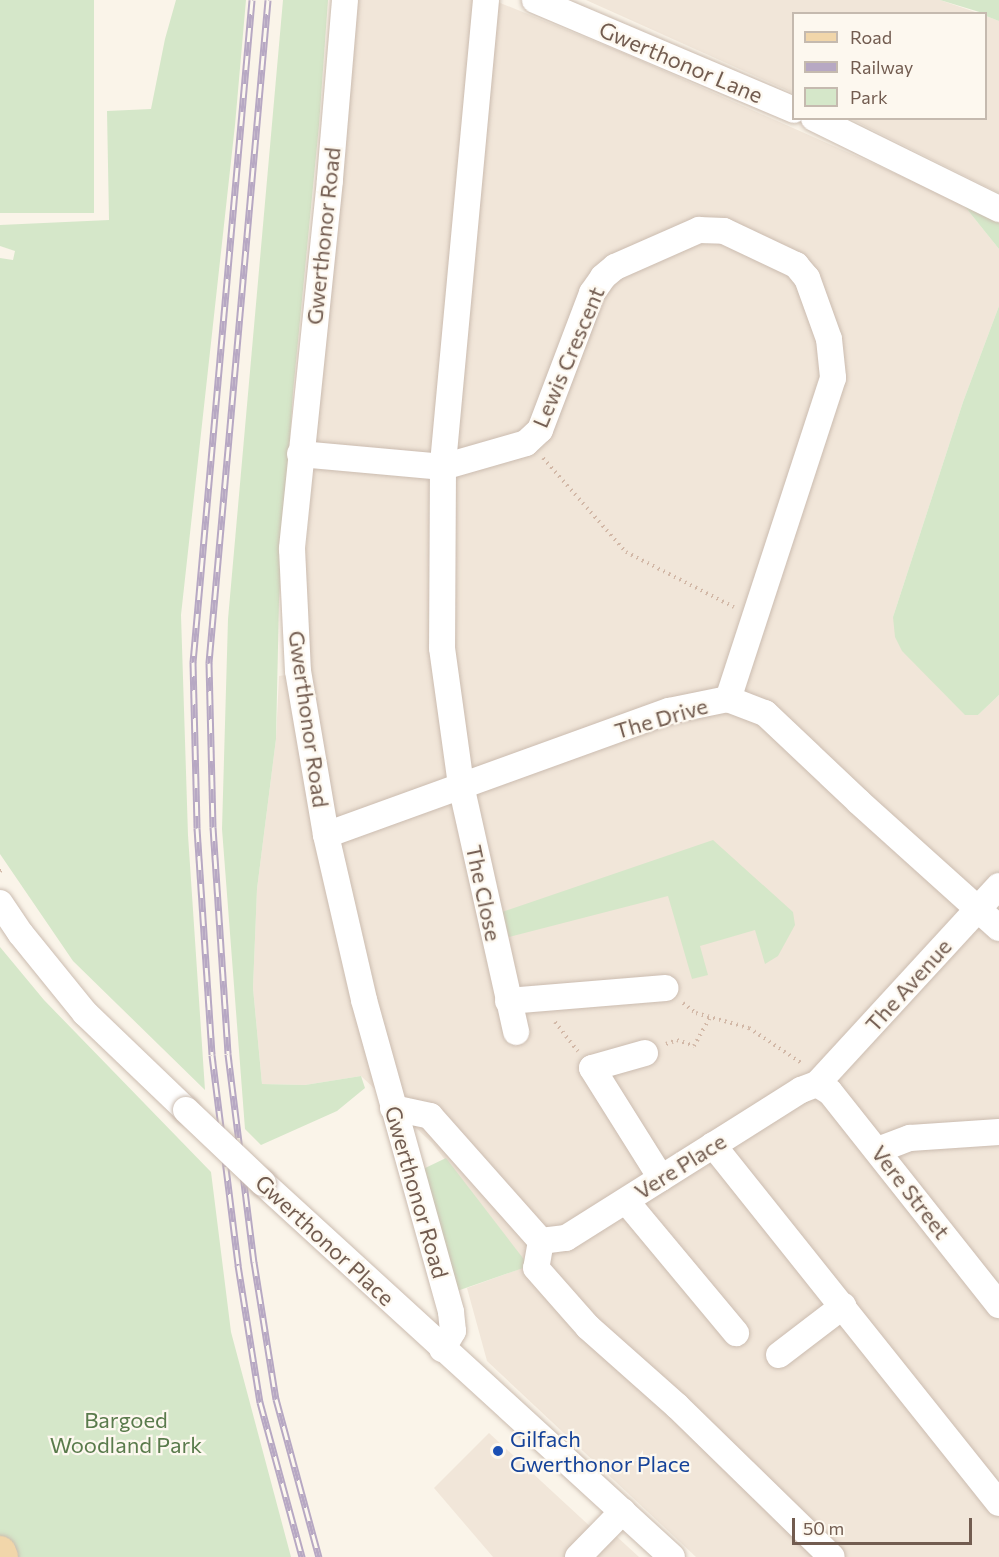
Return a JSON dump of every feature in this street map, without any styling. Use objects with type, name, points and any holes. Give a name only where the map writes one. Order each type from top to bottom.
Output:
[{"type":"main road","points":[[0,1552],[2,1557]]},
{"type":"street","name":"Gwerthonor Road","points":[[345,0],[330,180],[292,549],[298,671],[326,835],[364,1000],[451,1312],[453,1331],[442,1349]]},
{"type":"street","name":"The Close","points":[[486,0],[443,467],[442,648],[461,785],[516,1032]]},
{"type":"street","name":"Gwerthonor Lane","points":[[535,0],[792,109]]},
{"type":"street","points":[[818,120],[999,209]]},
{"type":"street","name":"Lewis Crescent","points":[[300,454],[443,467],[526,443],[540,430],[592,293],[603,277],[615,267],[699,230],[724,231],[796,265],[807,278],[829,339],[833,378],[728,699]]},
{"type":"street","name":"The Drive","points":[[326,835],[669,711],[728,699],[765,713],[859,802],[999,928]]},
{"type":"street","name":"The Avenue","points":[[817,1084],[999,886]]},
{"type":"street","name":"Gwerthonor Place","points":[[0,903],[21,934],[85,1013],[442,1349],[672,1557]]},
{"type":"street","points":[[508,1001],[665,988]]},
{"type":"street","points":[[645,1053],[592,1068],[661,1178]]},
{"type":"street","name":"Vere Place","points":[[541,1241],[566,1238],[801,1090],[817,1084]]},
{"type":"street","name":"Vere Street","points":[[817,1084],[830,1092],[878,1150],[989,1275],[999,1305]]},
{"type":"street","points":[[393,1108],[429,1116],[541,1241],[536,1268],[588,1327],[677,1406],[832,1557]]},
{"type":"street","points":[[878,1150],[910,1138],[999,1132]]},
{"type":"street","points":[[713,1145],[999,1503]]},
{"type":"street","points":[[626,1201],[736,1333]]},
{"type":"street","points":[[779,1355],[843,1306]]},
{"type":"street","points":[[578,1557],[623,1511]]},
{"type":"path","points":[[526,443],[546,461],[626,552],[754,617]]},
{"type":"path","points":[[665,988],[696,1013],[749,1028],[801,1061],[817,1084]]},
{"type":"path","points":[[548,1013],[592,1068]]},
{"type":"path","points":[[645,1053],[677,1040],[694,1046],[710,1017]]},
{"type":"shaded area","points":[[356,0],[493,0],[633,57],[962,203],[999,249],[999,306],[963,402],[893,617],[978,715],[999,695],[999,1557],[696,1557],[487,1361],[467,1288],[528,1266],[432,1143],[361,1076],[305,1085],[262,1084],[253,988],[257,889],[276,739],[279,676],[309,672],[304,572]]},
{"type":"shaded area","points":[[586,0],[940,0],[975,12],[792,12],[792,93]]},
{"type":"shaded area","points":[[987,16],[999,21],[999,193],[853,120],[987,120]]},
{"type":"shaded area","points":[[489,1433],[607,1542],[615,1535],[639,1557],[493,1557],[434,1488]]},
{"type":"green space","points":[[0,0],[94,0],[94,213],[0,213]]},
{"type":"green space","points":[[176,0],[246,0],[235,125],[181,615],[188,835],[205,1090],[73,961],[0,854],[0,258],[13,260],[15,251],[0,246],[0,225],[109,220],[107,111],[151,109],[165,39]]},
{"type":"green space","points":[[283,0],[328,0],[319,125],[293,392],[279,601],[276,739],[257,889],[253,988],[262,1084],[305,1085],[361,1076],[365,1088],[337,1111],[261,1145],[245,1129],[222,829],[228,619]]},
{"type":"green space","points":[[940,0],[999,0],[999,21],[987,16],[987,12],[979,12]]},
{"type":"green space","points":[[962,203],[999,223],[999,249]]},
{"type":"green space","points":[[999,306],[999,695],[978,715],[965,715],[902,651],[895,637],[893,617],[963,402]]},
{"type":"green space","points":[[713,840],[793,912],[795,925],[778,956],[765,964],[755,930],[700,946],[708,975],[692,979],[668,896],[509,937],[502,912]]},
{"type":"green space","name":"Bargoed Woodland Park","points":[[0,947],[44,1000],[211,1172],[231,1332],[291,1557],[0,1557]]},
{"type":"green space","points":[[446,1158],[529,1266],[457,1291],[419,1171]]},
{"type":"railway","points":[[252,0],[193,662],[197,828],[212,1055],[238,1265],[260,1402],[302,1557]]},
{"type":"railway","points":[[268,0],[209,663],[213,827],[228,1054],[254,1262],[276,1399],[319,1557]]},
{"type":"place","name":"Gilfach Gwerthonor Place","points":[[498,1451]]}]
